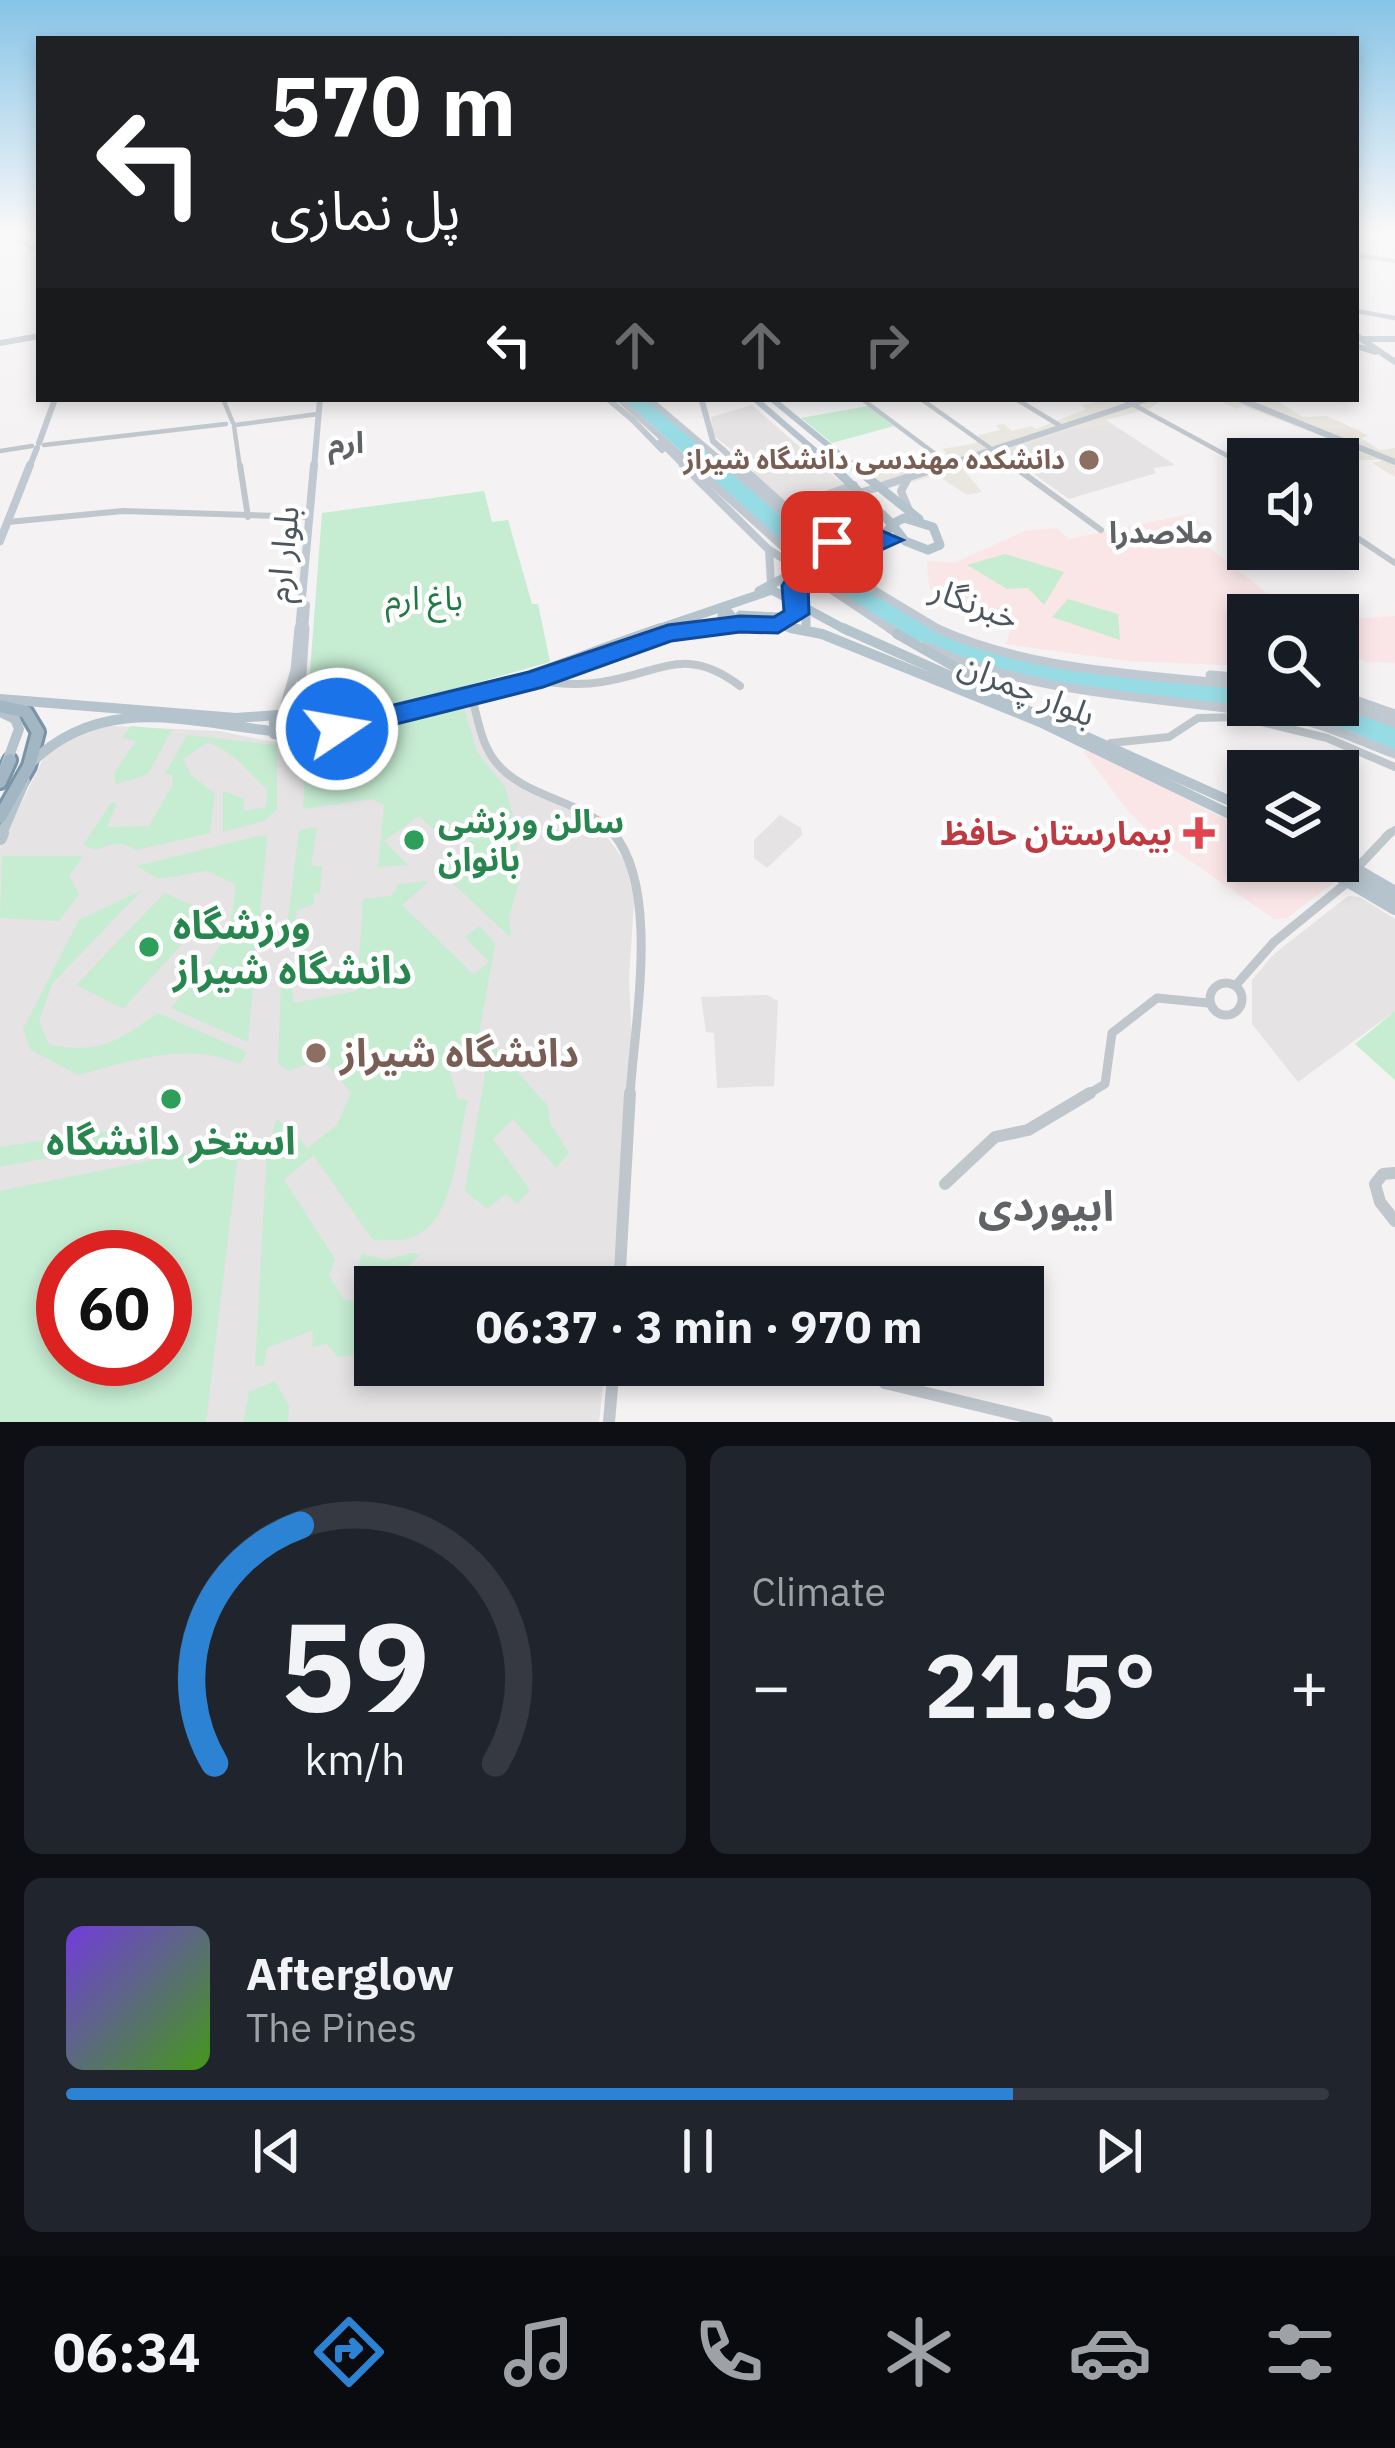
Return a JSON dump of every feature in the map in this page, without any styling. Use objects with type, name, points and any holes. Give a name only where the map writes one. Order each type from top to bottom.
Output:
[{"type":"highway","points":[[0,706],[26,712],[37,724],[29,766],[0,817]]},
{"type":"highway","points":[[0,779],[10,760]]},
{"type":"main road","points":[[0,343],[36,337]]},
{"type":"main road","points":[[1359,340],[1378,349]]},
{"type":"main road","points":[[1359,340],[1395,364]]},
{"type":"main road","points":[[1378,349],[1395,340]]},
{"type":"main road","points":[[0,541],[54,402]]},
{"type":"main road","name":"بلوار ارم","points":[[281,713],[295,670],[322,402]]},
{"type":"main road","name":"بلوار ارم","points":[[310,712],[301,687],[323,402]]},
{"type":"main road","points":[[612,402],[696,469]]},
{"type":"main road","points":[[622,402],[830,589],[897,634],[971,672],[1014,703]]},
{"type":"main road","points":[[652,402],[689,429],[708,432]]},
{"type":"main road","points":[[652,402],[877,592],[940,630],[991,648],[1064,664],[1227,678]]},
{"type":"main road","name":"خبرنگار","points":[[704,402],[713,442],[888,594],[955,631],[1036,654],[1191,675]]},
{"type":"main road","points":[[758,402],[856,487],[904,541]]},
{"type":"main road","points":[[775,402],[876,488],[939,533],[940,545],[922,549],[886,540],[847,556]]},
{"type":"main road","points":[[904,478],[1127,402]]},
{"type":"main road","points":[[1030,436],[1127,402]]},
{"type":"main road","points":[[1246,402],[1395,462]]},
{"type":"main road","points":[[633,420],[770,550],[804,572]]},
{"type":"main road","points":[[689,429],[708,432],[814,532]]},
{"type":"main road","points":[[656,439],[673,457]]},
{"type":"main road","points":[[790,508],[856,487],[876,488],[992,449]]},
{"type":"main road","points":[[904,478],[901,491],[909,510]]},
{"type":"main road","points":[[856,487],[865,479]]},
{"type":"main road","points":[[727,617],[770,583],[886,540],[892,525],[904,518],[919,520]]},
{"type":"main road","points":[[803,520],[836,545],[859,548]]},
{"type":"main road","points":[[770,550],[794,586],[797,622]]},
{"type":"main road","points":[[770,550],[770,583]]},
{"type":"main road","points":[[794,586],[804,572]]},
{"type":"main road","points":[[756,592],[779,591],[798,602]]},
{"type":"main road","points":[[797,622],[798,602]]},
{"type":"main road","points":[[0,706],[236,718],[310,712],[376,716],[727,617],[797,622],[936,676]]},
{"type":"main road","points":[[897,634],[974,668],[1025,683],[1280,716],[1363,741],[1395,761]]},
{"type":"main road","points":[[0,838],[18,804],[29,766],[69,728],[135,718],[272,731],[287,738],[472,698],[534,680],[631,641]]},
{"type":"main road","name":"بلوار چمران","points":[[936,676],[1111,743],[1227,799]]},
{"type":"main road","name":"بلوار چمران","points":[[936,676],[1108,752],[1227,812]]},
{"type":"main road","points":[[1359,701],[1395,716]]},
{"type":"main road","points":[[1359,703],[1395,716]]},
{"type":"main road","points":[[0,706],[18,723],[10,760]]},
{"type":"main road","points":[[304,733],[310,712]]},
{"type":"main road","points":[[272,731],[281,713]]},
{"type":"main road","points":[[1359,878],[1395,893]]},
{"type":"main road","points":[[1359,881],[1395,908]]},
{"type":"street","points":[[1359,312],[1395,318]]},
{"type":"street","points":[[224,402],[248,517]]},
{"type":"street","points":[[866,402],[946,462]]},
{"type":"street","points":[[924,402],[1101,530]]},
{"type":"street","points":[[1021,402],[1059,425]]},
{"type":"street","points":[[1132,402],[1227,455]]},
{"type":"street","points":[[0,452],[318,414]]},
{"type":"street","points":[[8,521],[123,511],[309,517]]},
{"type":"street","points":[[1359,539],[1395,563]]},
{"type":"street","points":[[534,680],[566,687],[685,661],[714,663],[740,686]]},
{"type":"street","points":[[472,698],[493,758],[508,775],[602,818],[630,857],[637,880],[641,908],[621,1266]]},
{"type":"street","points":[[1111,743],[1175,735],[1196,719],[1218,717],[1304,729],[1395,761]]},
{"type":"street","points":[[1359,867],[1375,844],[1395,830]]},
{"type":"street","points":[[1208,1003],[1208,996],[1220,986],[1236,985],[1273,943],[1346,882]]},
{"type":"street","points":[[945,1184],[995,1137],[1028,1130],[1105,1084],[1112,1033],[1156,998],[1208,1003],[1225,1014],[1236,1010],[1241,1000],[1236,985]]},
{"type":"street","points":[[1395,1173],[1383,1174],[1375,1184],[1380,1202],[1395,1221]]},
{"type":"street","points":[[610,1422],[613,1386]]},
{"type":"street","points":[[901,1386],[1047,1422]]},
{"type":"shaded area","name":"ملاصدرا","points":[[1159,402],[1106,420],[1112,424],[1067,431],[1004,452],[999,460],[962,468],[982,492],[967,495],[937,475],[886,489],[868,475],[948,457],[943,449],[976,443],[979,435],[1000,430],[996,425],[1004,424],[1012,431],[1036,429],[1086,409],[1081,405]]},
{"type":"shaded area","points":[[1224,402],[1279,402],[1303,417],[1326,416],[1368,436],[1361,438],[1380,450],[1395,448],[1395,477],[1372,463],[1384,460],[1359,460],[1363,452],[1359,438],[1326,438],[1243,406],[1237,409]]},
{"type":"shaded area","points":[[752,405],[847,487],[789,505],[750,473],[757,470],[713,435],[711,417]]},
{"type":"shaded area","name":"دانشکده مهندسی دانشگاه شیراز","points":[[1112,424],[1175,465],[1153,468],[1156,473],[1069,499],[1003,452],[1071,429]]},
{"type":"shaded area","points":[[1190,514],[1202,524],[1184,528],[1227,562],[1227,570],[1238,570],[1268,594],[1227,594],[1227,665],[1128,661],[1006,644],[1013,623],[945,601],[929,587],[927,561],[954,563],[1025,531],[1057,528],[1069,539]]},
{"type":"shaded area","points":[[1395,616],[1395,663],[1359,658],[1359,619]]},
{"type":"shaded area","name":"دانشگاه شیراز","points":[[472,703],[492,762],[501,773],[593,818],[626,863],[634,901],[629,979],[632,1043],[614,1266],[354,1266],[354,1386],[603,1386],[599,1422],[0,1422],[0,847],[47,751],[93,725],[219,731],[273,742],[341,736]]},
{"type":"shaded area","name":"بیمارستان حافظ","points":[[1083,751],[1094,752],[1227,820],[1227,882],[1334,882],[1287,918],[1274,919],[1153,835],[1128,811]]},
{"type":"shaded area","points":[[780,815],[801,828],[802,835],[767,868],[754,858],[754,840]]},
{"type":"shaded area","points":[[1348,896],[1360,897],[1395,919],[1395,1011],[1298,1082],[1252,1024],[1252,980],[1274,954]]},
{"type":"shaded area","points":[[767,995],[778,1001],[774,1086],[717,1088],[714,1033],[706,1032],[701,997]]},
{"type":"green space","points":[[868,406],[894,426],[832,443],[801,418]]},
{"type":"green space","name":"باغ ارم","points":[[484,491],[492,522],[508,520],[532,604],[538,604],[550,662],[368,713],[337,714],[317,707],[309,685],[322,513]]},
{"type":"green space","points":[[1005,554],[1064,572],[1044,605],[1028,588],[1007,589],[967,565]]},
{"type":"green space","points":[[1068,599],[1118,614],[1120,640],[1052,617]]},
{"type":"green space","points":[[464,708],[477,752],[505,787],[515,823],[520,879],[509,917],[511,938],[439,870],[472,843],[459,829],[444,839],[419,816],[384,841],[408,865],[378,867],[384,805],[372,799],[303,809],[306,758],[314,747]]},
{"type":"green space","points":[[131,726],[172,730],[147,775],[116,784],[114,773],[136,741],[122,738]]},
{"type":"green space","points":[[187,735],[277,745],[277,809],[264,821],[223,832],[223,791],[244,799],[244,811],[266,807],[267,789],[234,758],[208,742],[183,759],[191,775],[215,794],[210,833],[136,850],[121,844],[96,850],[83,845],[111,803],[117,803],[107,827],[149,826],[172,786],[173,775],[165,774]]},
{"type":"green space","points":[[317,827],[311,865],[322,867],[320,893],[314,894],[314,904],[297,910],[293,936],[286,936],[299,830]]},
{"type":"green space","points":[[262,835],[267,838],[248,1042],[171,1008],[224,937],[235,884],[207,871],[158,879],[137,866]]},
{"type":"green space","points":[[2,856],[83,856],[69,876],[79,894],[59,921],[0,918]]},
{"type":"green space","points":[[429,881],[402,905],[474,975],[489,962],[465,937],[480,926],[495,944],[478,1040],[448,1066],[458,1099],[468,1100],[453,1178],[438,1215],[426,1229],[397,1240],[373,1240],[313,1155],[284,1180],[335,1259],[329,1275],[344,1300],[354,1301],[354,1355],[338,1357],[327,1344],[312,1347],[313,1330],[267,1348],[264,1366],[255,1366],[267,1148],[277,1119],[308,1148],[337,1125],[351,1093],[321,1058],[289,1071],[278,1063],[281,983],[285,973],[292,972],[293,1003],[357,991],[363,899],[391,896],[399,884]]},
{"type":"green space","points":[[142,890],[52,984],[39,1021],[49,1045],[82,1048],[108,1043],[158,1013],[247,1052],[240,1064],[220,1057],[179,1054],[78,1075],[31,1050],[23,1029],[79,920]]},
{"type":"green space","points":[[165,893],[210,913],[123,1009],[76,985]]},
{"type":"green space","points":[[1395,1011],[1395,1080],[1355,1044]]},
{"type":"green space","points":[[496,1048],[548,1106],[550,1123],[569,1153],[556,1168],[513,1119],[493,1139],[530,1190],[517,1204],[506,1194],[487,1209],[465,1191],[489,1051]]},
{"type":"green space","points":[[108,1131],[104,1147],[0,1167],[0,1147]]},
{"type":"green space","points":[[228,1145],[238,1155],[206,1422],[0,1422],[0,1191]]},
{"type":"green space","points":[[362,1254],[386,1260],[420,1254],[409,1266],[358,1266]]},
{"type":"green space","points":[[275,1381],[289,1406],[288,1422],[243,1422],[249,1392]]},
{"type":"water","points":[[626,402],[649,402],[859,583],[939,634],[1025,661],[1227,685],[1227,711],[1025,680],[911,638],[844,597]]},
{"type":"water","points":[[1359,713],[1395,725],[1395,750],[1347,730],[1321,726],[1359,726]]},
{"type":"place","name":"دانشکده مهندسی دانشگاه شیراز","points":[[1089,460]]},
{"type":"place","name":"بیمارستان حافظ","points":[[1199,833]]},
{"type":"place","name":"سالن ورزشی بانوان","points":[[414,840]]},
{"type":"place","name":"ورزشگاه دانشگاه شیراز","points":[[149,947]]},
{"type":"place","name":"دانشگاه شیراز","points":[[316,1053]]},
{"type":"place","name":"استخر دانشگاه","points":[[171,1099]]},
{"type":"district","name":"ارم","points":[[346,443]]},
{"type":"district","name":"ملاصدرا","points":[[1161,533]]},
{"type":"district","name":"ابیوردی","points":[[1046,1206]]},
{"type":"route","points":[[337,729],[472,698],[692,628],[778,625],[796,614],[794,586],[800,578],[892,540],[882,537],[859,548],[832,542]]}]
